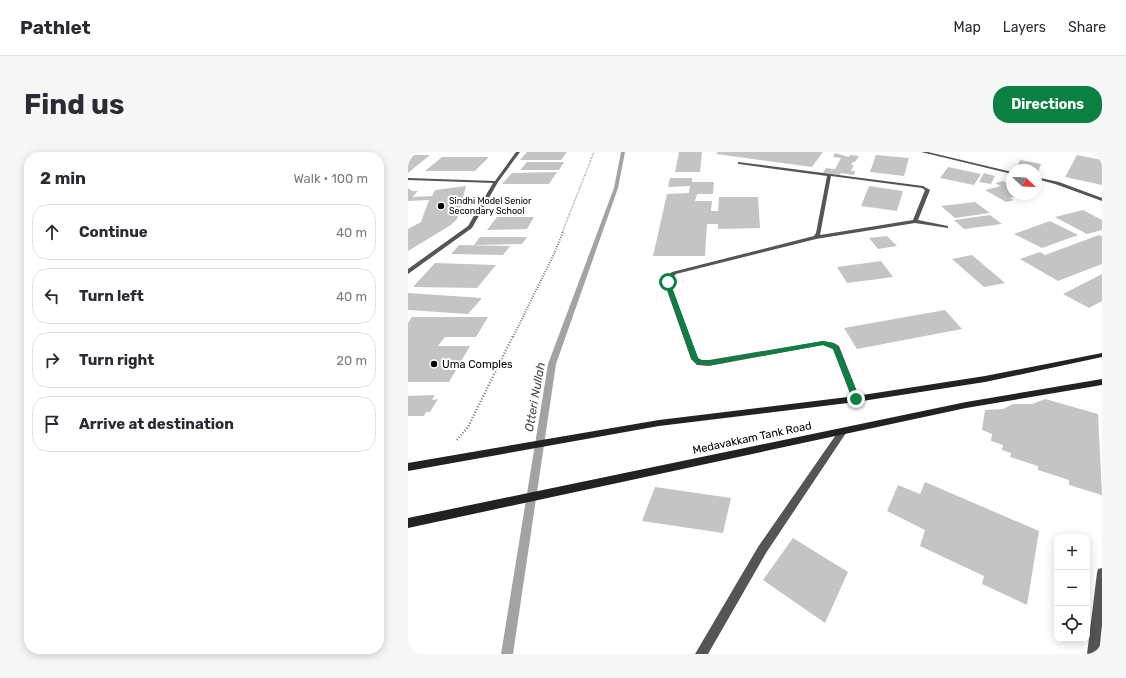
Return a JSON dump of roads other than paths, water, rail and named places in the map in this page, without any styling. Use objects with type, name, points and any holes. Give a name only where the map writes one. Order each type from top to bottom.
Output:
[{"type":"main road","name":"Medavakkam Tank Road","points":[[408,468],[438,461],[659,423],[856,399],[985,379],[1102,355]]},
{"type":"main road","name":"Medavakkam Tank Road","points":[[408,523],[966,405],[1102,382]]},
{"type":"street","points":[[408,272],[470,227],[496,182],[518,152]]},
{"type":"street","points":[[923,152],[1006,172]]},
{"type":"street","points":[[739,164],[926,188],[928,190],[915,222]]},
{"type":"street","points":[[816,236],[819,233],[829,175]]},
{"type":"street","points":[[408,179],[496,182]]},
{"type":"street","points":[[1042,179],[1057,183],[1102,200]]},
{"type":"street","points":[[856,399],[836,348],[823,343],[709,363],[700,362],[695,359],[668,282],[669,277],[674,273],[816,236],[915,222],[946,227]]},
{"type":"street","points":[[701,654],[762,550],[843,431]]},
{"type":"street","points":[[1093,654],[1098,637],[1102,573]]},
{"type":"waterway","name":"Otteri Nullah","points":[[507,654],[552,364],[616,188],[623,152]]},
{"type":"place","name":"Sindhi Model Senior Secondary School","points":[[441,206]]},
{"type":"place","name":"Uma Comples","points":[[434,364]]}]
